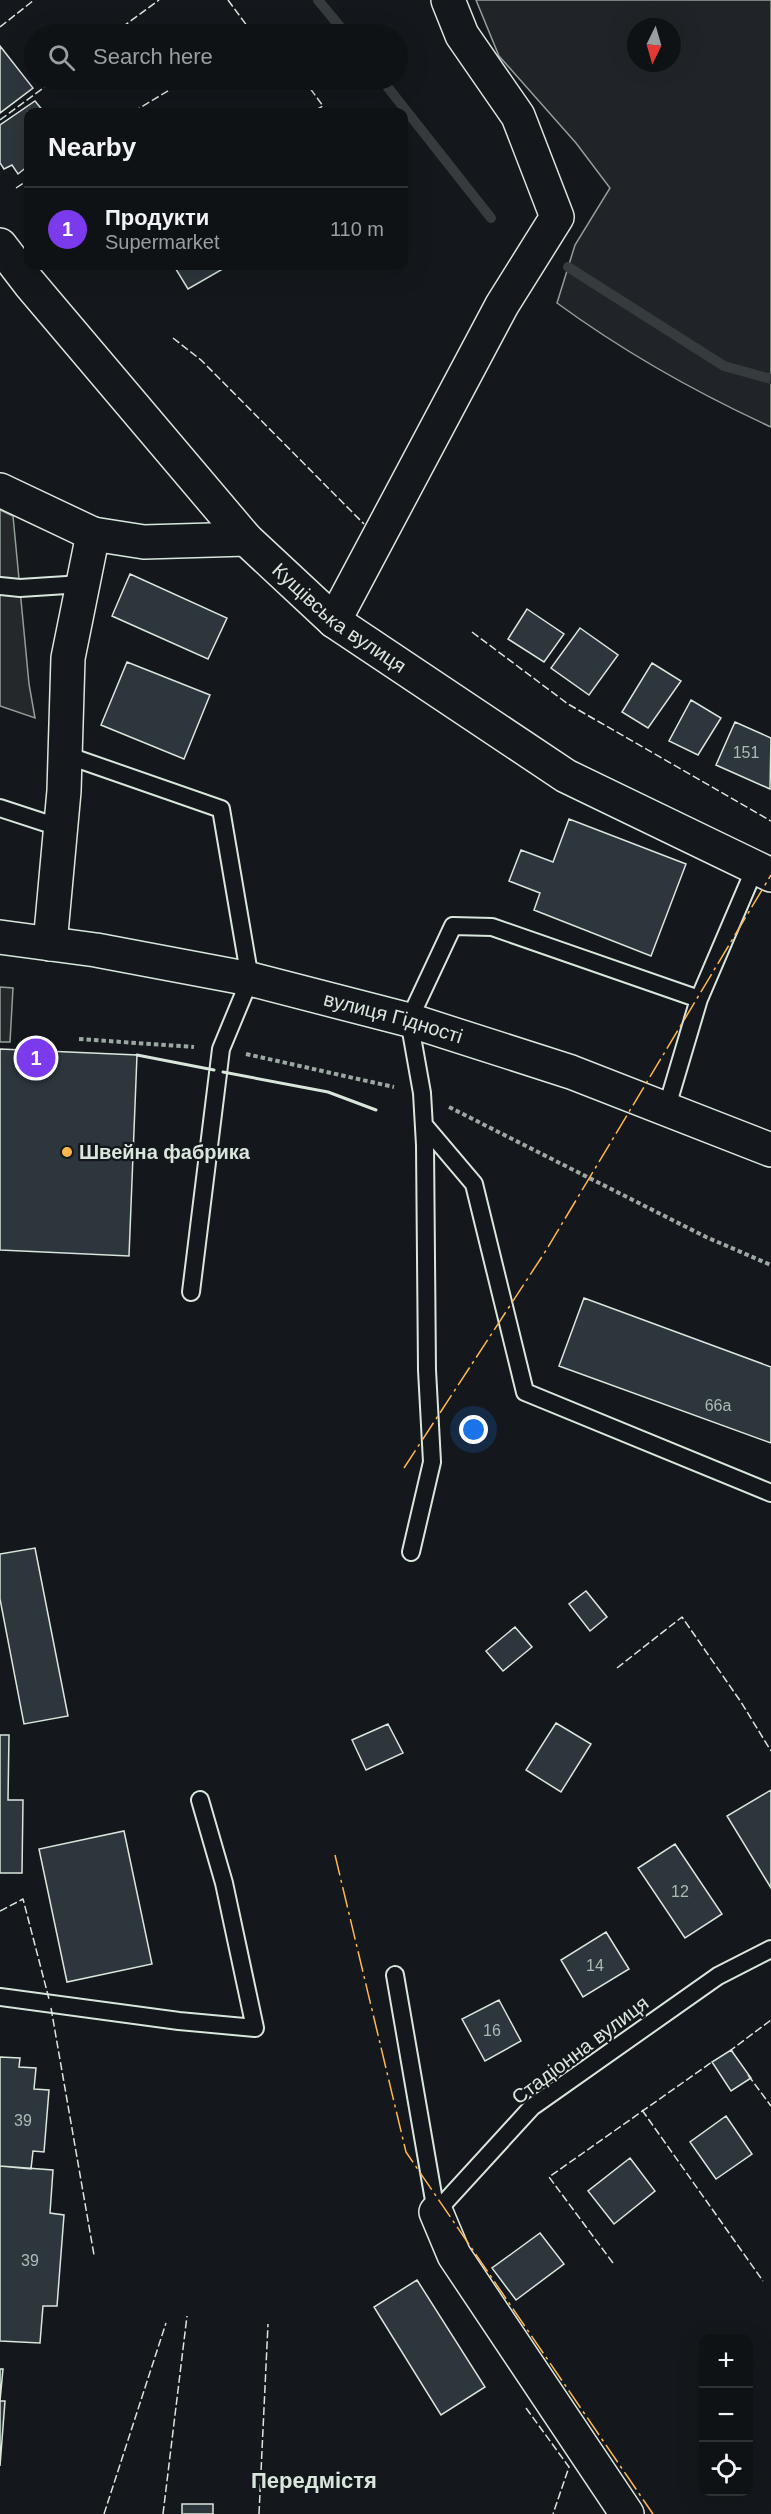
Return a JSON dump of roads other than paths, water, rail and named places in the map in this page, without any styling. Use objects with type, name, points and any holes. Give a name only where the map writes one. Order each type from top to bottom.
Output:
[{"type":"street","points":[[334,621],[502,305],[557,217],[518,116],[462,35],[448,0]]},
{"type":"street","name":"Кущівська вулиця","points":[[0,245],[30,284],[246,539],[334,621],[566,776],[763,871]]},
{"type":"street","points":[[0,490],[93,534],[144,543],[246,539]]},
{"type":"street","points":[[50,944],[66,755],[68,658],[93,534]]},
{"type":"street","name":"вулиця Гідності","points":[[0,937],[96,950],[250,979],[409,1020],[571,1072],[771,1150]]},
{"type":"street","points":[[436,2212],[454,2255],[627,2514]]},
{"type":"lane","points":[[0,586],[20,588],[82,584]]},
{"type":"lane","points":[[66,755],[221,809],[250,979],[221,1049],[191,1292]]},
{"type":"lane","points":[[0,808],[61,828]]},
{"type":"lane","points":[[666,1110],[699,999],[763,871]]},
{"type":"lane","points":[[411,1552],[432,1462],[427,1370],[424,1125],[422,1093],[409,1020],[453,926],[492,927],[699,999]]},
{"type":"lane","points":[[424,1125],[474,1184],[525,1392],[771,1493]]},
{"type":"lane","points":[[0,1997],[178,2021],[255,2028],[224,1883],[200,1800]]},
{"type":"lane","name":"Стадіонна вулиця","points":[[436,2212],[532,2107],[718,1976],[771,1949]]},
{"type":"lane","points":[[395,1975],[436,2212]]},
{"type":"waterway","points":[[318,0],[338,24]]},
{"type":"waterway","points":[[390,90],[404,108]]},
{"type":"waterway","points":[[408,113],[491,218]]},
{"type":"waterway","points":[[568,267],[724,366],[771,379]]},
{"type":"place","name":"Продукти","points":[[36,1058]]},
{"type":"place","name":"Швейна фабрика","points":[[67,1152]]},
{"type":"district","name":"Передмістя","points":[[314,2480]]}]
